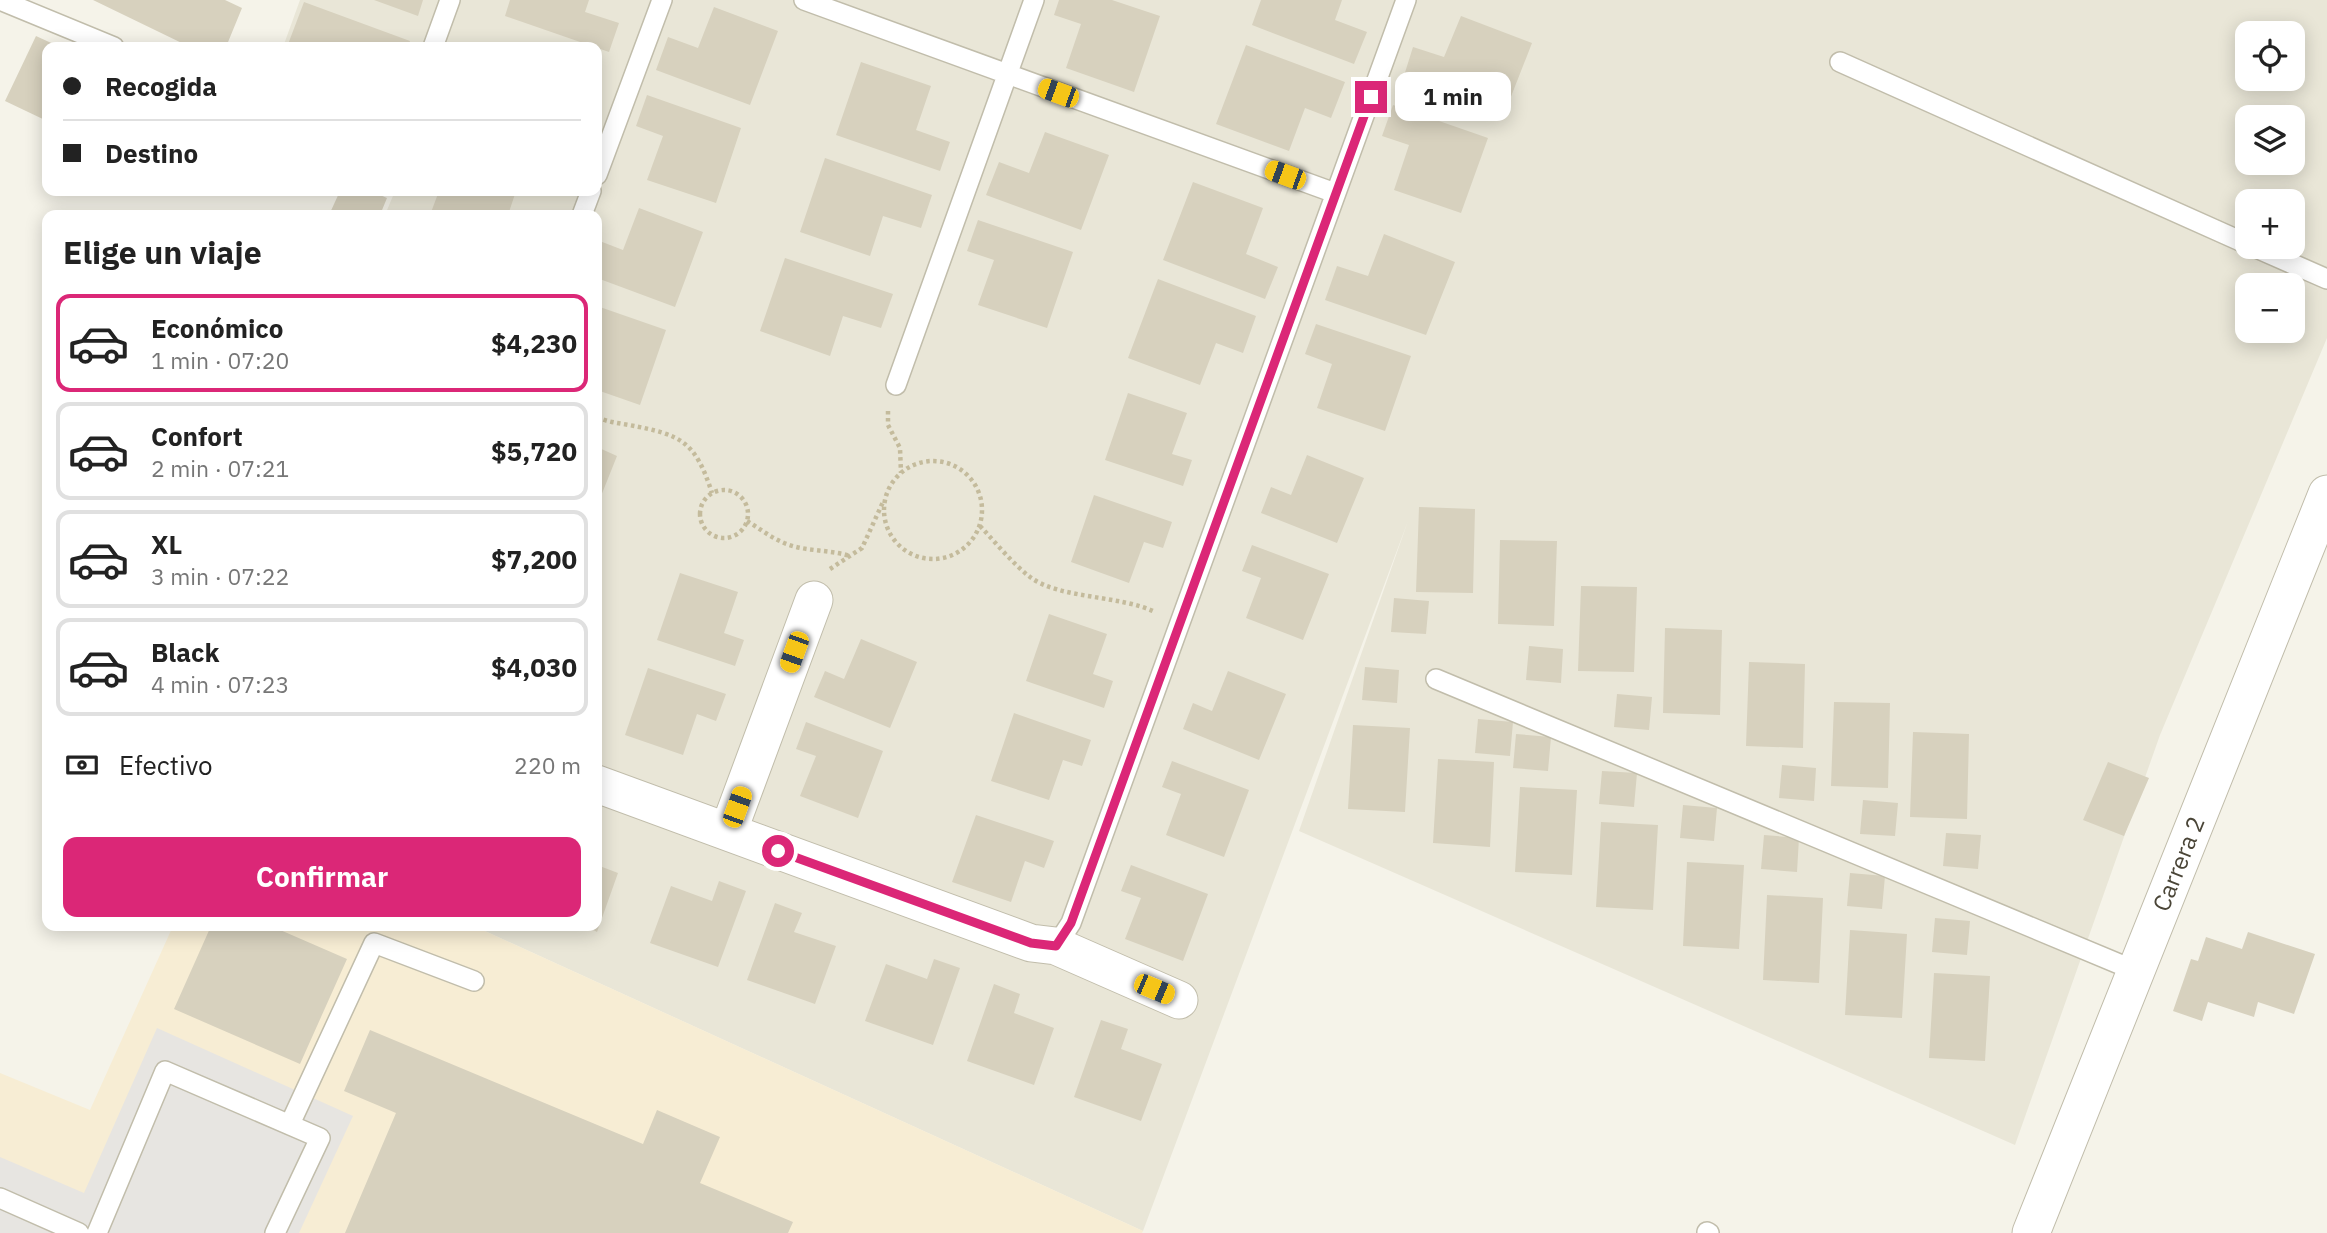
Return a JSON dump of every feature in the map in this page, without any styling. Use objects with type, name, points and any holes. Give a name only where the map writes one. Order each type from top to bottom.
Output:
[{"type":"street","name":"Carrera 2","points":[[2031,1233],[2327,494]]},
{"type":"street","points":[[728,832],[814,600]]},
{"type":"street","points":[[602,787],[1031,943],[1056,946],[1179,1000]]},
{"type":"lane","points":[[0,0],[102,42]]},
{"type":"lane","points":[[435,42],[450,0]]},
{"type":"lane","points":[[602,162],[662,0]]},
{"type":"lane","points":[[804,0],[1335,193]]},
{"type":"lane","points":[[896,385],[1034,0]]},
{"type":"lane","points":[[1056,946],[1071,923],[1406,0]]},
{"type":"lane","points":[[1840,62],[2235,239]]},
{"type":"lane","points":[[2281,259],[2327,279]]},
{"type":"lane","points":[[1436,679],[2136,971]]},
{"type":"lane","points":[[290,1124],[374,943],[474,981]]},
{"type":"lane","points":[[97,1233],[165,1071],[320,1138],[275,1233]]},
{"type":"lane","points":[[0,1198],[79,1233]]},
{"type":"path","points":[[896,385],[887,408],[888,425],[900,448],[901,473]]},
{"type":"path","points":[[602,418],[667,433],[686,442],[697,455],[712,493]]},
{"type":"path","points":[[814,600],[824,573],[862,548],[892,485],[901,473],[915,465],[931,461],[947,463],[962,470],[973,482],[980,496],[980,526],[973,539],[962,550],[934,559],[919,557],[906,551],[895,541],[887,527],[884,513],[886,498]]},
{"type":"path","points":[[723,489],[735,493],[744,501],[748,511],[747,522],[733,537],[722,539],[712,536],[704,529],[699,510],[703,501],[712,493],[723,489]]},
{"type":"path","points":[[747,522],[783,543],[850,556]]},
{"type":"path","points":[[980,526],[1031,578],[1062,590],[1147,608],[1180,623]]},
{"type":"shaded area","points":[[300,0],[2327,0],[2327,338],[2160,735],[2015,1145],[1299,831],[1408,521],[1143,1231],[485,931],[602,931],[602,210],[387,210],[393,196],[602,196],[602,42],[285,42]]},
{"type":"shaded area","points":[[171,931],[485,931],[1143,1231],[0,1233],[0,1073],[90,1110]]},
{"type":"shaded area","points":[[157,1028],[353,1116],[299,1233],[0,1233],[0,1157],[84,1193]]},
{"type":"building","points":[[93,0],[225,0],[242,8],[228,42],[180,42]]},
{"type":"building","points":[[374,0],[423,0],[418,16]]},
{"type":"building","points":[[510,0],[589,0],[585,12],[619,23],[609,52],[602,50],[602,42],[580,42],[505,16]]},
{"type":"building","points":[[1059,0],[1112,0],[1160,16],[1134,92],[1066,68],[1081,24],[1054,15]]},
{"type":"building","points":[[1261,0],[1342,0],[1335,20],[1367,32],[1354,64],[1252,25]]},
{"type":"building","points":[[304,2],[410,41],[410,42],[289,42]]},
{"type":"building","points":[[714,7],[778,31],[750,105],[656,70],[668,37],[698,48]]},
{"type":"building","points":[[1461,16],[1532,43],[1503,117],[1402,82],[1413,47],[1444,57]]},
{"type":"building","points":[[36,36],[49,42],[42,42],[42,119],[5,101]]},
{"type":"building","points":[[1246,45],[1345,82],[1331,118],[1305,108],[1289,151],[1216,124]]},
{"type":"building","points":[[861,62],[931,86],[916,130],[950,142],[940,171],[836,135]]},
{"type":"building","points":[[647,95],[741,128],[716,203],[647,180],[663,136],[636,126]]},
{"type":"building","points":[[1393,105],[1488,138],[1461,213],[1394,190],[1409,145],[1382,136]]},
{"type":"building","points":[[1045,132],[1109,155],[1081,230],[986,195],[999,162],[1029,173]]},
{"type":"building","points":[[825,158],[932,195],[921,228],[883,216],[870,256],[800,232]]},
{"type":"building","points":[[1193,182],[1263,208],[1246,254],[1278,267],[1265,299],[1163,260]]},
{"type":"building","points":[[338,196],[387,198],[382,210],[331,210]]},
{"type":"building","points":[[437,196],[514,196],[510,210],[432,210]]},
{"type":"building","points":[[639,208],[703,232],[675,307],[602,280],[602,242],[623,250]]},
{"type":"building","points":[[978,220],[1073,252],[1047,328],[978,305],[994,260],[967,251]]},
{"type":"building","points":[[1384,234],[1455,262],[1426,335],[1325,300],[1337,266],[1368,276]]},
{"type":"building","points":[[785,258],[893,294],[881,328],[843,316],[830,356],[760,331]]},
{"type":"building","points":[[1158,279],[1256,316],[1243,353],[1216,343],[1200,385],[1128,358]]},
{"type":"building","points":[[602,308],[666,330],[640,405],[602,392]]},
{"type":"building","points":[[1316,324],[1411,356],[1385,431],[1317,408],[1332,364],[1305,354]]},
{"type":"building","points":[[1128,393],[1187,413],[1172,454],[1192,460],[1183,486],[1105,460]]},
{"type":"building","points":[[602,449],[617,456],[602,494]]},
{"type":"building","points":[[1307,455],[1364,478],[1337,543],[1261,513],[1271,487],[1291,495]]},
{"type":"building","points":[[1094,495],[1172,522],[1163,548],[1144,542],[1129,583],[1071,562]]},
{"type":"building","points":[[1419,507],[1475,509],[1473,593],[1416,592]]},
{"type":"building","points":[[1500,540],[1557,541],[1554,626],[1498,624]]},
{"type":"building","points":[[1252,545],[1329,574],[1303,640],[1246,618],[1261,578],[1242,571]]},
{"type":"building","points":[[680,573],[738,592],[724,633],[744,640],[735,666],[657,640]]},
{"type":"building","points":[[1581,586],[1637,587],[1634,672],[1578,671]]},
{"type":"building","points":[[1394,598],[1429,601],[1426,634],[1391,632]]},
{"type":"building","points":[[1049,614],[1107,634],[1093,674],[1113,681],[1104,708],[1026,681]]},
{"type":"building","points":[[1665,628],[1722,630],[1720,715],[1663,713]]},
{"type":"building","points":[[861,639],[917,662],[890,728],[814,697],[825,671],[844,679]]},
{"type":"building","points":[[1529,646],[1563,649],[1561,683],[1526,680]]},
{"type":"building","points":[[1749,662],[1805,664],[1803,748],[1746,746]]},
{"type":"building","points":[[1365,667],[1399,670],[1397,703],[1362,700]]},
{"type":"building","points":[[648,668],[726,694],[716,721],[697,714],[683,755],[625,735]]},
{"type":"building","points":[[1228,671],[1286,694],[1259,760],[1183,729],[1193,703],[1212,711]]},
{"type":"building","points":[[1617,694],[1652,697],[1649,730],[1614,727]]},
{"type":"building","points":[[1834,702],[1890,703],[1888,788],[1831,786]]},
{"type":"building","points":[[1014,713],[1091,740],[1082,766],[1063,760],[1049,800],[991,781]]},
{"type":"building","points":[[1478,719],[1513,722],[1510,756],[1475,753]]},
{"type":"building","points":[[806,722],[883,751],[858,818],[800,796],[816,756],[796,749]]},
{"type":"building","points":[[1353,725],[1410,728],[1405,812],[1348,809]]},
{"type":"building","points":[[1913,732],[1969,734],[1967,819],[1910,817]]},
{"type":"building","points":[[1516,734],[1551,737],[1548,771],[1513,768]]},
{"type":"building","points":[[1438,759],[1494,762],[1490,847],[1433,843]]},
{"type":"building","points":[[1172,761],[1249,790],[1224,857],[1166,835],[1181,794],[1162,787]]},
{"type":"building","points":[[2108,762],[2149,778],[2124,836],[2083,820]]},
{"type":"building","points":[[1782,765],[1816,768],[1814,801],[1779,798]]},
{"type":"building","points":[[1602,771],[1637,773],[1634,807],[1599,804]]},
{"type":"building","points":[[1520,787],[1577,790],[1572,875],[1515,872]]},
{"type":"building","points":[[1863,800],[1898,803],[1895,836],[1860,834]]},
{"type":"building","points":[[1683,805],[1717,808],[1714,841],[1680,838]]},
{"type":"building","points":[[976,815],[1054,841],[1044,868],[1025,861],[1011,902],[952,882]]},
{"type":"building","points":[[1601,822],[1658,825],[1653,910],[1596,907]]},
{"type":"building","points":[[1946,833],[1981,835],[1978,869],[1943,866]]},
{"type":"building","points":[[1764,835],[1799,838],[1797,872],[1761,869]]},
{"type":"building","points":[[1687,862],[1744,865],[1739,949],[1683,946]]},
{"type":"building","points":[[1131,865],[1208,894],[1183,961],[1125,939],[1141,898],[1121,891]]},
{"type":"building","points":[[602,867],[618,873],[602,918]]},
{"type":"building","points":[[1850,873],[1885,876],[1882,909],[1847,906]]},
{"type":"building","points":[[719,881],[746,891],[718,967],[650,943],[671,886],[712,901]]},
{"type":"building","points":[[1767,895],[1823,898],[1819,983],[1763,980]]},
{"type":"building","points":[[775,903],[802,913],[794,932],[836,946],[815,1004],[747,980]]},
{"type":"building","points":[[1935,918],[1970,921],[1967,955],[1932,952]]},
{"type":"building","points":[[1850,930],[1907,934],[1902,1018],[1845,1015]]},
{"type":"building","points":[[209,931],[283,931],[347,959],[300,1064],[174,1009]]},
{"type":"building","points":[[2248,932],[2315,954],[2294,1014],[2258,1002],[2254,1017],[2208,1002],[2202,1021],[2173,1011],[2191,959],[2198,961],[2206,937],[2242,949]]},
{"type":"building","points":[[934,959],[960,968],[933,1045],[865,1021],[886,964],[927,979]]},
{"type":"building","points":[[1934,973],[1990,976],[1985,1061],[1929,1058]]},
{"type":"building","points":[[994,984],[1020,994],[1014,1013],[1054,1028],[1034,1085],[967,1061]]},
{"type":"building","points":[[1101,1020],[1128,1029],[1121,1049],[1162,1064],[1141,1121],[1074,1097]]},
{"type":"building","points":[[370,1030],[643,1144],[657,1110],[720,1137],[700,1183],[793,1222],[788,1233],[345,1233],[396,1113],[344,1091]]},
{"type":"route","points":[[778,851],[1031,943],[1056,946],[1071,923],[1371,97]]}]
